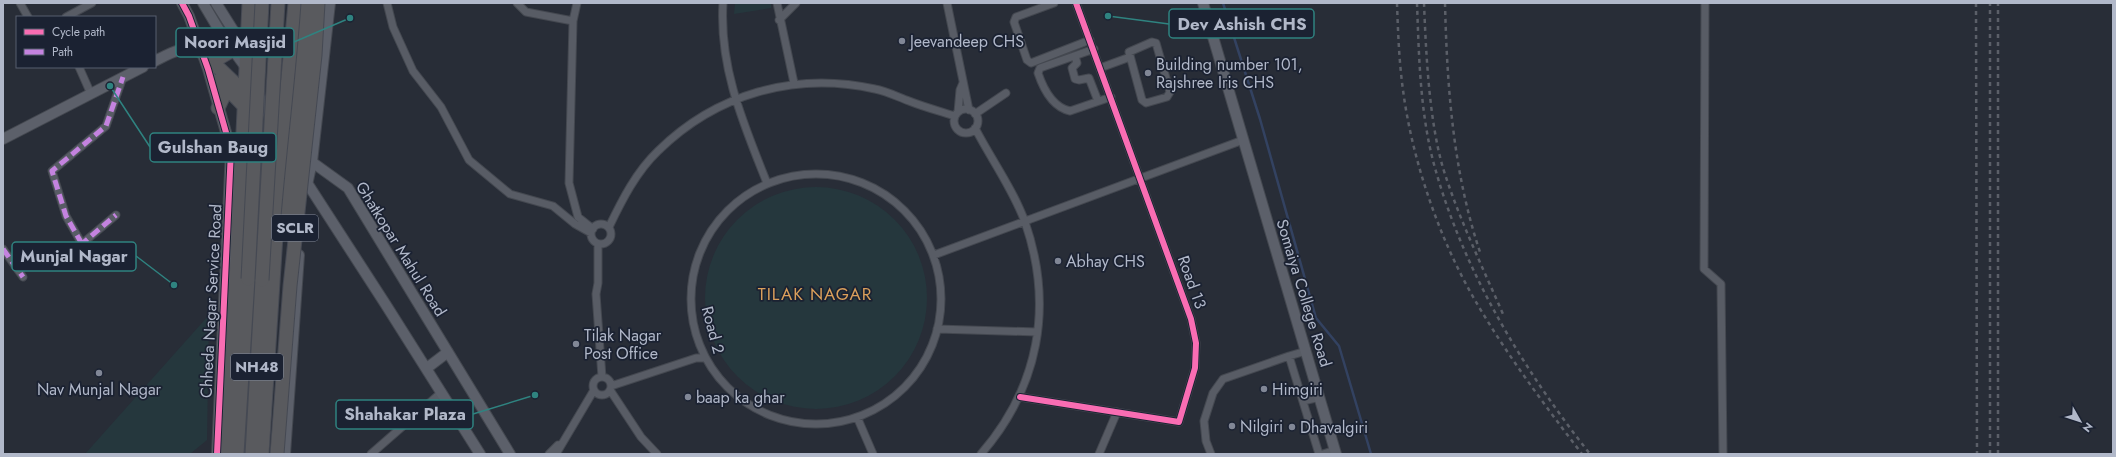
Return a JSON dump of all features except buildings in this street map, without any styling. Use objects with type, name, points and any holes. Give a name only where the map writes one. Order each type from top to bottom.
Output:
[{"type":"highway","points":[[228,454],[237,153],[243,135],[249,3]]},
{"type":"highway","name":"NH48","points":[[238,454],[262,3]]},
{"type":"highway","name":"NH48","points":[[252,454],[278,3]]},
{"type":"highway","points":[[262,454],[280,172],[284,148],[284,122],[294,25],[294,3]]},
{"type":"highway","name":"SCLR","points":[[269,454],[282,286],[308,3]]},
{"type":"highway","name":"SCLR","points":[[277,454],[290,286],[315,55],[318,3]]},
{"type":"highway","points":[[208,61],[233,50]]},
{"type":"highway","points":[[208,61],[228,89],[245,99]]},
{"type":"highway","points":[[208,61],[245,99]]},
{"type":"highway","points":[[218,108],[228,89]]},
{"type":"street","points":[[20,3],[27,16]]},
{"type":"street","points":[[68,16],[92,3]]},
{"type":"street","name":"Chheda Nagar Service Road","points":[[182,3],[208,61],[218,108],[237,153],[217,454]]},
{"type":"street","points":[[203,3],[222,35],[246,66],[284,148],[427,368],[480,454]]},
{"type":"street","name":"Ghatkopar Mahul Road","points":[[216,3],[247,52],[284,122],[312,162],[348,188],[510,454]]},
{"type":"street","points":[[285,454],[301,237],[307,183],[312,162],[330,3]]},
{"type":"street","points":[[387,3],[393,27],[413,71],[441,107],[469,160],[510,194],[553,206],[575,224],[592,231]]},
{"type":"street","points":[[517,3],[526,12],[573,21]]},
{"type":"street","points":[[577,3],[573,21],[569,183],[578,217],[592,231],[593,240],[598,244],[605,244],[610,240],[612,233],[609,227],[599,224],[592,231]]},
{"type":"street","points":[[724,3],[725,55],[734,99],[767,183]]},
{"type":"street","points":[[777,3],[779,20],[794,83]]},
{"type":"street","points":[[779,20],[796,3]]},
{"type":"street","points":[[947,3],[963,83],[972,112],[977,120],[975,128],[969,132],[961,132],[954,124],[957,114],[960,90],[963,83]]},
{"type":"street","points":[[1054,3],[1016,17],[1014,22],[1027,60],[1031,63],[1090,40]]},
{"type":"street","name":"Road 13","points":[[1020,397],[1179,422],[1195,368],[1196,343],[1191,319],[1076,3]]},
{"type":"street","name":"Somaiya College Road","points":[[1203,3],[1336,452]]},
{"type":"street","points":[[1705,3],[1704,269],[1721,284],[1723,454]]},
{"type":"street","points":[[1152,42],[1156,43],[1170,92],[1169,95],[1148,103],[1144,102],[1130,57],[1129,51],[1152,42]]},
{"type":"street","points":[[156,60],[177,50],[191,49],[208,61]]},
{"type":"street","points":[[1094,49],[1040,68],[1038,73],[1043,89],[1066,110],[1111,97]]},
{"type":"street","points":[[1075,56],[1077,64],[1072,68],[1075,79],[1079,80],[1089,78],[1098,101]]},
{"type":"street","points":[[1100,68],[1130,57]]},
{"type":"street","points":[[79,68],[91,94]]},
{"type":"street","points":[[3,138],[141,68]]},
{"type":"street","points":[[82,244],[66,216],[52,172],[106,126],[123,77]]},
{"type":"street","points":[[609,227],[628,189],[657,151],[693,121],[734,99],[764,89],[794,83],[835,82],[876,89],[957,114],[972,112],[1006,93]]},
{"type":"street","points":[[975,128],[1025,221],[1037,263],[1040,308],[1035,354],[1020,397],[998,434],[981,454]]},
{"type":"street","points":[[243,135],[284,148],[312,162]]},
{"type":"street","points":[[934,255],[1244,140]]},
{"type":"street","points":[[237,153],[307,183]]},
{"type":"street","name":"Road 2","points":[[800,174],[834,174],[866,183],[895,201],[918,225],[934,255],[941,294],[937,329],[919,369],[892,398],[857,417],[821,424],[784,420],[751,406],[723,383],[703,358],[691,314],[693,274],[708,236],[733,205],[767,183],[800,174]]},
{"type":"street","points":[[57,265],[116,215]]},
{"type":"street","points":[[598,244],[598,283],[596,294],[602,377]]},
{"type":"street","points":[[3,249],[23,277]]},
{"type":"street","points":[[937,329],[1037,332]]},
{"type":"street","points":[[1211,454],[1206,441],[1204,421],[1213,393],[1223,379],[1306,351]]},
{"type":"street","points":[[427,368],[448,352]]},
{"type":"street","points":[[1289,356],[1319,454]]},
{"type":"street","points":[[594,390],[601,395],[606,394],[611,388],[696,358],[703,358]]},
{"type":"street","points":[[556,454],[594,390],[595,381],[602,377],[608,379],[611,388],[641,437],[657,454]]},
{"type":"street","points":[[372,454],[442,392]]},
{"type":"street","points":[[1303,401],[1320,398]]},
{"type":"street","points":[[1099,454],[1117,412]]},
{"type":"street","points":[[857,417],[873,454]]},
{"type":"street","points":[[549,454],[563,440]]},
{"type":"street","points":[[1323,454],[1336,452]]},
{"type":"shaded area","points":[[735,3],[771,3],[771,8],[734,14]]},
{"type":"shaded area","points":[[816,187],[838,189],[868,200],[886,212],[902,228],[914,246],[922,266],[925,276],[927,298],[925,320],[914,350],[902,368],[886,384],[868,396],[848,404],[838,407],[816,409],[794,407],[764,396],[746,384],[730,368],[718,350],[710,330],[707,320],[705,298],[707,276],[718,246],[730,228],[746,212],[764,200],[784,192],[794,189]]},
{"type":"shaded area","points":[[209,315],[207,440],[190,454],[85,454]]},
{"type":"waterway","points":[[1223,3],[1260,119],[1316,318],[1339,346],[1371,454]]},
{"type":"railway","points":[[1397,3],[1398,36],[1407,116],[1428,196],[1448,247],[1484,316],[1524,376],[1582,454]]},
{"type":"railway","points":[[1417,3],[1423,107],[1430,148],[1447,207],[1462,245],[1498,318],[1519,354],[1565,422],[1590,454]]},
{"type":"railway","points":[[1424,3],[1431,108],[1438,149],[1449,187],[1463,224],[1503,314]]},
{"type":"railway","points":[[1445,3],[1453,129],[1463,191],[1480,252]]},
{"type":"railway","points":[[1976,3],[1977,454]]},
{"type":"railway","points":[[1990,3],[1990,454]]},
{"type":"railway","points":[[1998,3],[1998,454]]},
{"type":"marked path","points":[[82,244],[66,216],[52,171],[106,126],[123,77]]},
{"type":"marked path","points":[[57,265],[116,215]]},
{"type":"marked path","points":[[3,249],[23,277]]},
{"type":"cycle path","points":[[182,3],[189,16],[208,69],[231,150],[217,454]]},
{"type":"cycle path","points":[[1020,397],[1179,422],[1195,368],[1196,343],[1191,319],[1076,3]]},
{"type":"place","name":"Dev Ashish CHS","points":[[1108,16]]},
{"type":"place","name":"Noori Masjid","points":[[350,18]]},
{"type":"place","name":"Jeevandeep CHS","points":[[902,41]]},
{"type":"place","name":"Building number 101, Rajshree Iris CHS","points":[[1148,73]]},
{"type":"place","name":"Gulshan Baug","points":[[110,86]]},
{"type":"place","name":"Abhay CHS","points":[[1058,261]]},
{"type":"place","name":"Munjal Nagar","points":[[174,285]]},
{"type":"place","name":"Tilak Nagar Post Office","points":[[576,344]]},
{"type":"place","name":"Nav Munjal Nagar","points":[[99,373]]},
{"type":"place","name":"Himgiri","points":[[1264,389]]},
{"type":"place","name":"Shahakar Plaza","points":[[535,395]]},
{"type":"place","name":"baap ka ghar","points":[[688,397]]},
{"type":"place","name":"Nilgiri","points":[[1232,426]]},
{"type":"place","name":"Dhavalgiri","points":[[1292,427]]},
{"type":"district","name":"TILAK NAGAR","points":[[815,294]]}]
